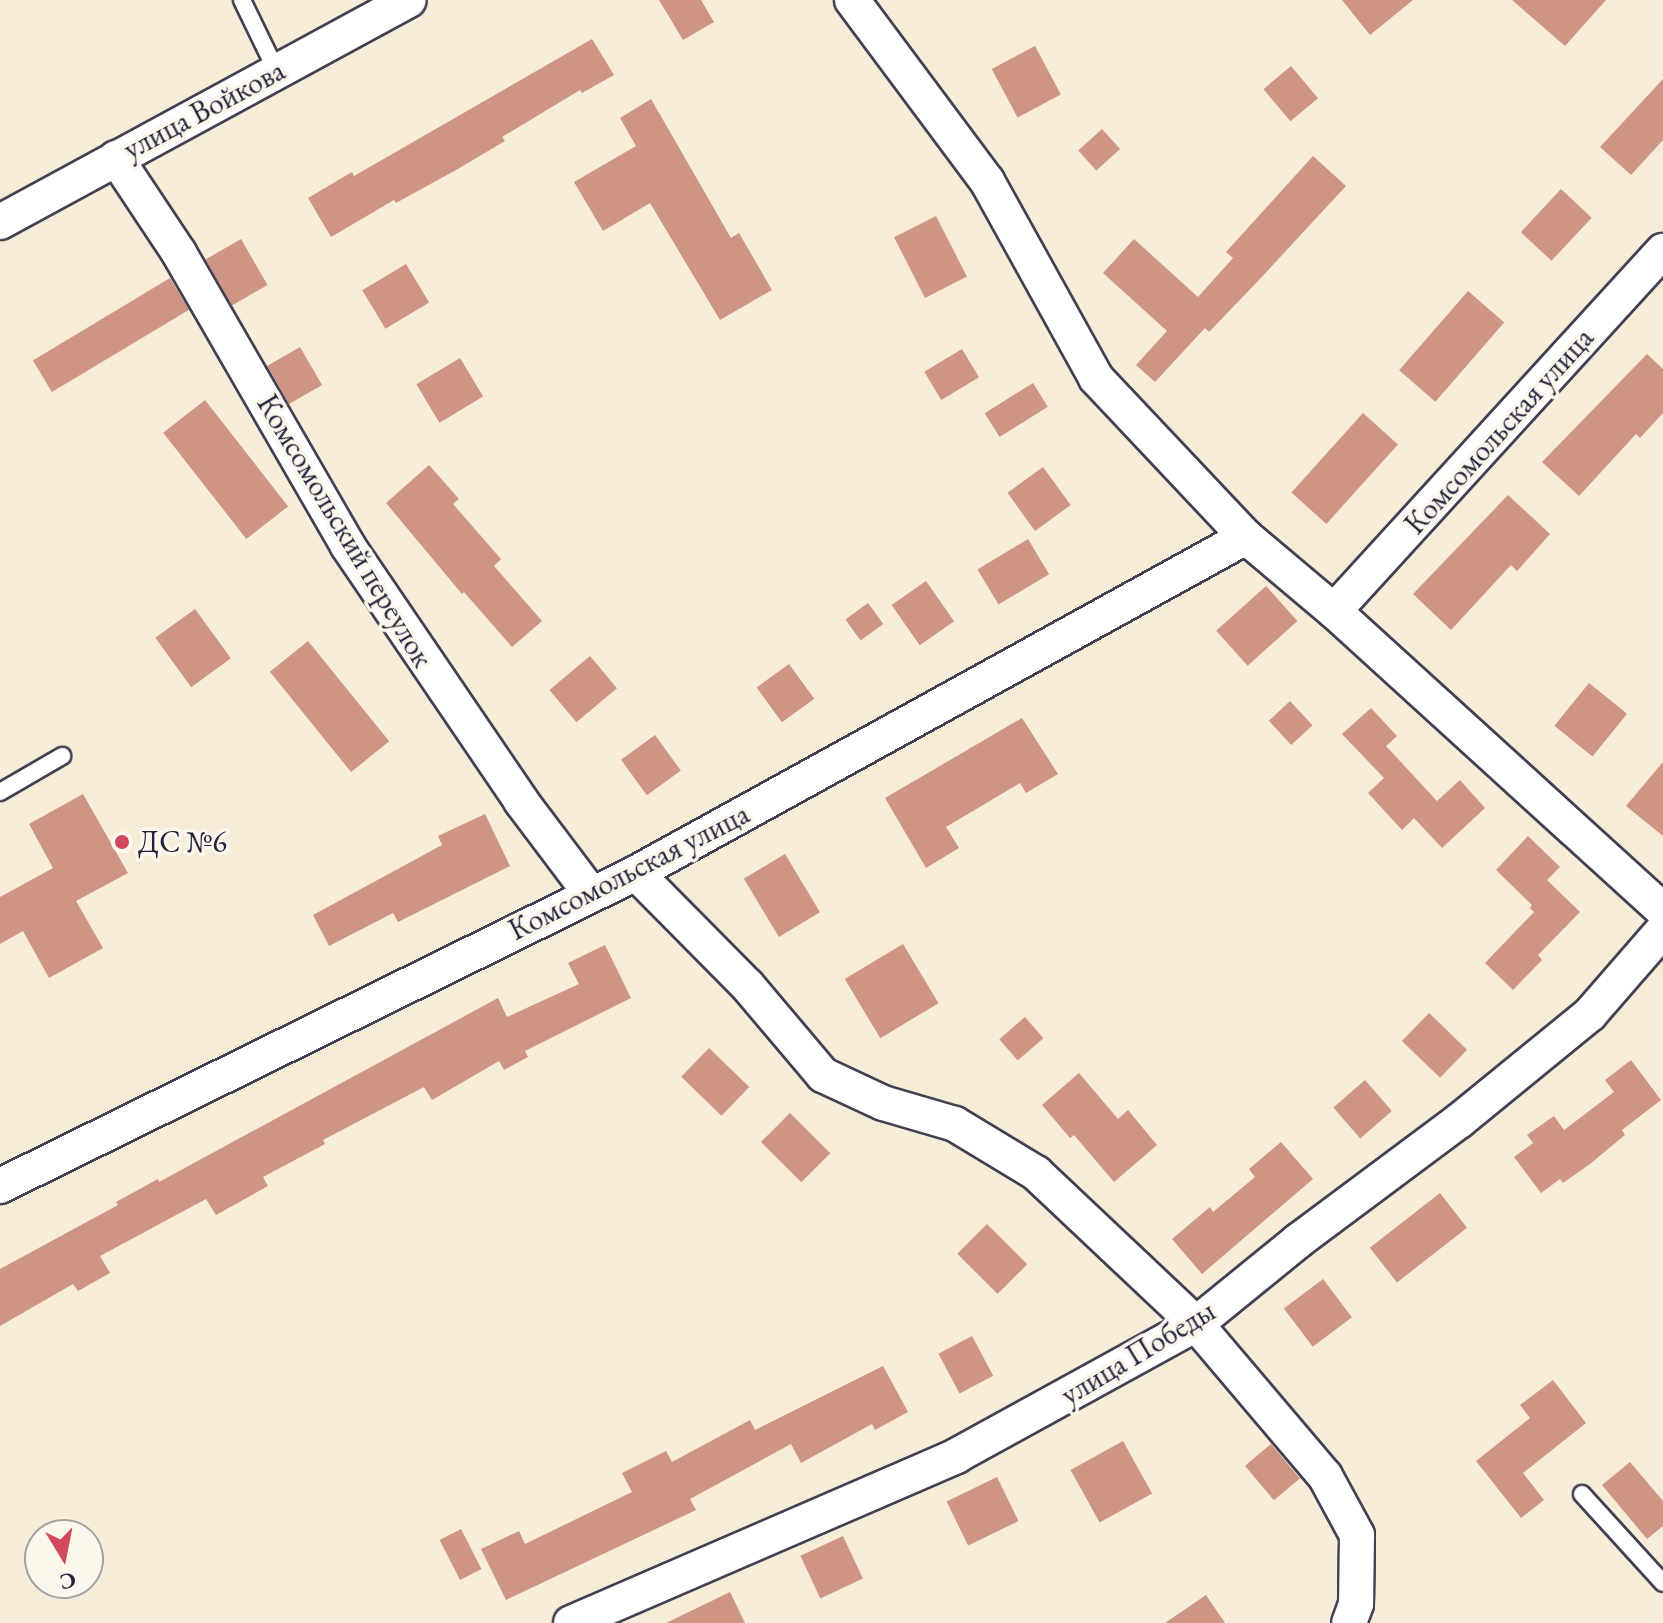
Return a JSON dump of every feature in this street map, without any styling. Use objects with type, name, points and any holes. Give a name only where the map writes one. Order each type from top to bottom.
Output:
[{"type":"street","name":"улица Войкова","points":[[0,222],[409,0]]},
{"type":"street","points":[[852,0],[987,181],[1096,378],[1246,537],[1334,611],[1663,910]]},
{"type":"street","name":"Комсомольский переулок","points":[[116,158],[179,253],[348,546],[443,690],[591,894]]},
{"type":"street","name":"Комсомольская улица","points":[[1334,611],[1663,251]]},
{"type":"street","name":"Комсомольская улица","points":[[0,1186],[636,873],[1246,537]]},
{"type":"street","points":[[636,873],[747,985],[823,1075],[883,1103],[955,1124],[1036,1173],[1196,1324],[1325,1476],[1357,1535],[1356,1604],[1349,1623]]},
{"type":"street","name":"улица Победы","points":[[571,1623],[956,1456],[1196,1324],[1298,1241],[1459,1121],[1590,1014],[1663,930]]},
{"type":"lane","points":[[242,0],[277,72]]},
{"type":"lane","points":[[0,792],[62,756]]},
{"type":"lane","points":[[1582,1494],[1663,1583]]},
{"type":"building","points":[[659,0],[701,0],[714,22],[683,40]]},
{"type":"building","points":[[1342,0],[1413,0],[1370,35]]},
{"type":"building","points":[[1512,0],[1606,0],[1565,46]]},
{"type":"building","points":[[592,39],[614,75],[582,93],[580,90],[502,137],[505,141],[456,170],[396,203],[394,200],[331,237],[308,198],[352,172],[354,176]]},
{"type":"building","points":[[1035,46],[1061,95],[1018,118],[992,69]]},
{"type":"building","points":[[1291,66],[1318,98],[1290,121],[1263,89]]},
{"type":"building","points":[[1663,79],[1663,140],[1631,175],[1600,147]]},
{"type":"building","points":[[651,99],[731,238],[739,233],[772,290],[720,320],[650,203],[603,231],[574,182],[636,146],[620,118]]},
{"type":"building","points":[[1102,129],[1120,149],[1096,170],[1078,150]]},
{"type":"building","points":[[1313,156],[1346,186],[1209,332],[1205,328],[1155,382],[1136,365],[1167,331],[1103,273],[1134,239],[1198,297],[1233,258],[1226,252]]},
{"type":"building","points":[[1561,189],[1592,218],[1551,261],[1521,232]]},
{"type":"building","points":[[936,216],[967,277],[925,298],[894,237]]},
{"type":"building","points":[[241,239],[268,285],[232,305],[205,260]]},
{"type":"building","points":[[406,264],[429,303],[385,329],[362,290]]},
{"type":"building","points":[[170,278],[189,310],[52,392],[33,360]]},
{"type":"building","points":[[1468,291],[1504,322],[1435,402],[1399,370]]},
{"type":"building","points":[[300,347],[322,385],[289,404],[267,366]]},
{"type":"building","points":[[962,349],[979,377],[941,400],[924,372]]},
{"type":"building","points":[[1647,354],[1663,369],[1663,413],[1640,438],[1636,434],[1579,496],[1542,462]]},
{"type":"building","points":[[460,358],[483,397],[439,423],[416,384]]},
{"type":"building","points":[[1033,383],[1048,407],[999,437],[985,413]]},
{"type":"building","points":[[205,400],[288,506],[246,539],[163,433]]},
{"type":"building","points":[[1363,413],[1398,444],[1326,524],[1291,493]]},
{"type":"building","points":[[429,465],[459,499],[453,504],[501,559],[494,566],[542,621],[512,647],[464,592],[462,594],[386,503]]},
{"type":"building","points":[[1043,467],[1071,505],[1035,531],[1007,493]]},
{"type":"building","points":[[1508,495],[1550,534],[1517,571],[1511,565],[1451,630],[1413,594]]},
{"type":"building","points":[[1028,539],[1049,574],[999,605],[977,569]]},
{"type":"building","points":[[926,581],[954,621],[920,645],[892,605]]},
{"type":"building","points":[[1266,586],[1297,621],[1248,666],[1216,631]]},
{"type":"building","points":[[868,603],[883,624],[861,640],[845,619]]},
{"type":"building","points":[[195,609],[231,658],[191,687],[155,638]]},
{"type":"building","points":[[308,641],[389,741],[351,772],[270,672]]},
{"type":"building","points":[[590,656],[617,688],[576,722],[549,690]]},
{"type":"building","points":[[789,664],[814,699],[782,722],[757,688]]},
{"type":"building","points":[[1589,683],[1627,714],[1592,757],[1554,726]]},
{"type":"building","points":[[1290,701],[1313,725],[1291,745],[1269,721]]},
{"type":"building","points":[[1371,708],[1397,736],[1386,746],[1437,801],[1460,780],[1485,808],[1442,848],[1414,818],[1402,830],[1368,793],[1384,778],[1342,734]]},
{"type":"building","points":[[1022,718],[1058,774],[1026,793],[1020,783],[946,827],[959,848],[926,868],[885,798]]},
{"type":"building","points":[[655,735],[681,771],[647,795],[621,760]]},
{"type":"building","points":[[1663,762],[1663,836],[1626,806]]},
{"type":"building","points":[[83,794],[128,873],[76,901],[103,948],[49,978],[23,931],[0,944],[0,897],[53,868],[29,824]]},
{"type":"building","points":[[485,814],[510,866],[398,922],[393,913],[329,946],[313,915],[442,845],[438,836]]},
{"type":"building","points":[[1528,836],[1560,867],[1547,880],[1580,912],[1538,955],[1542,960],[1513,990],[1485,963],[1534,912],[1530,908],[1532,905],[1496,870]]},
{"type":"building","points":[[785,854],[820,912],[779,937],[744,879]]},
{"type":"building","points":[[903,944],[939,1003],[880,1038],[845,979]]},
{"type":"building","points":[[605,945],[631,998],[525,1051],[528,1057],[504,1070],[499,1061],[432,1100],[424,1087],[323,1140],[325,1144],[263,1177],[268,1186],[216,1215],[206,1199],[100,1256],[110,1273],[78,1291],[73,1284],[0,1326],[0,1269],[118,1205],[116,1202],[158,1179],[159,1182],[498,998],[507,1017],[579,984],[568,963]]},
{"type":"building","points":[[1429,1013],[1467,1050],[1440,1078],[1402,1041]]},
{"type":"building","points":[[1025,1017],[1043,1038],[1018,1060],[999,1039]]},
{"type":"building","points":[[709,1048],[749,1087],[721,1116],[681,1077]]},
{"type":"building","points":[[1631,1060],[1661,1100],[1622,1130],[1625,1135],[1590,1164],[1563,1183],[1560,1179],[1541,1193],[1514,1157],[1533,1143],[1527,1135],[1554,1116],[1564,1130],[1614,1092],[1605,1080]]},
{"type":"building","points":[[1079,1073],[1118,1119],[1128,1110],[1157,1145],[1114,1182],[1074,1135],[1070,1138],[1042,1105]]},
{"type":"building","points":[[1365,1080],[1392,1111],[1360,1138],[1333,1108]]},
{"type":"building","points":[[790,1113],[830,1153],[801,1182],[761,1142]]},
{"type":"building","points":[[1281,1142],[1313,1179],[1202,1274],[1172,1239],[1210,1207],[1213,1212],[1255,1177],[1249,1169]]},
{"type":"building","points":[[1440,1193],[1467,1228],[1397,1282],[1370,1248]]},
{"type":"building","points":[[987,1224],[1027,1264],[998,1294],[957,1254]]},
{"type":"building","points":[[1323,1279],[1352,1317],[1313,1347],[1284,1308]]},
{"type":"building","points":[[972,1336],[993,1376],[960,1394],[938,1354]]},
{"type":"building","points":[[883,1366],[908,1412],[875,1430],[872,1424],[801,1463],[791,1444],[690,1499],[696,1510],[506,1600],[481,1549],[519,1531],[525,1544],[632,1492],[622,1473],[666,1451],[672,1462],[750,1420],[755,1430]]},
{"type":"building","points":[[1553,1380],[1586,1423],[1523,1473],[1544,1500],[1521,1518],[1476,1461],[1530,1418],[1520,1405]]},
{"type":"building","points":[[1123,1441],[1152,1493],[1100,1523],[1071,1470]]},
{"type":"building","points":[[1271,1444],[1300,1478],[1274,1500],[1245,1466]]},
{"type":"building","points":[[1630,1462],[1663,1501],[1663,1526],[1647,1539],[1602,1485]]},
{"type":"building","points":[[997,1477],[1018,1521],[968,1546],[947,1502]]},
{"type":"building","points":[[461,1529],[481,1569],[460,1580],[440,1540]]},
{"type":"building","points":[[843,1536],[863,1579],[820,1598],[800,1556]]},
{"type":"building","points":[[730,1592],[745,1623],[666,1623]]},
{"type":"building","points":[[1206,1595],[1225,1623],[1165,1623]]},
{"type":"place","name":"ДС №6","points":[[122,842]]}]
